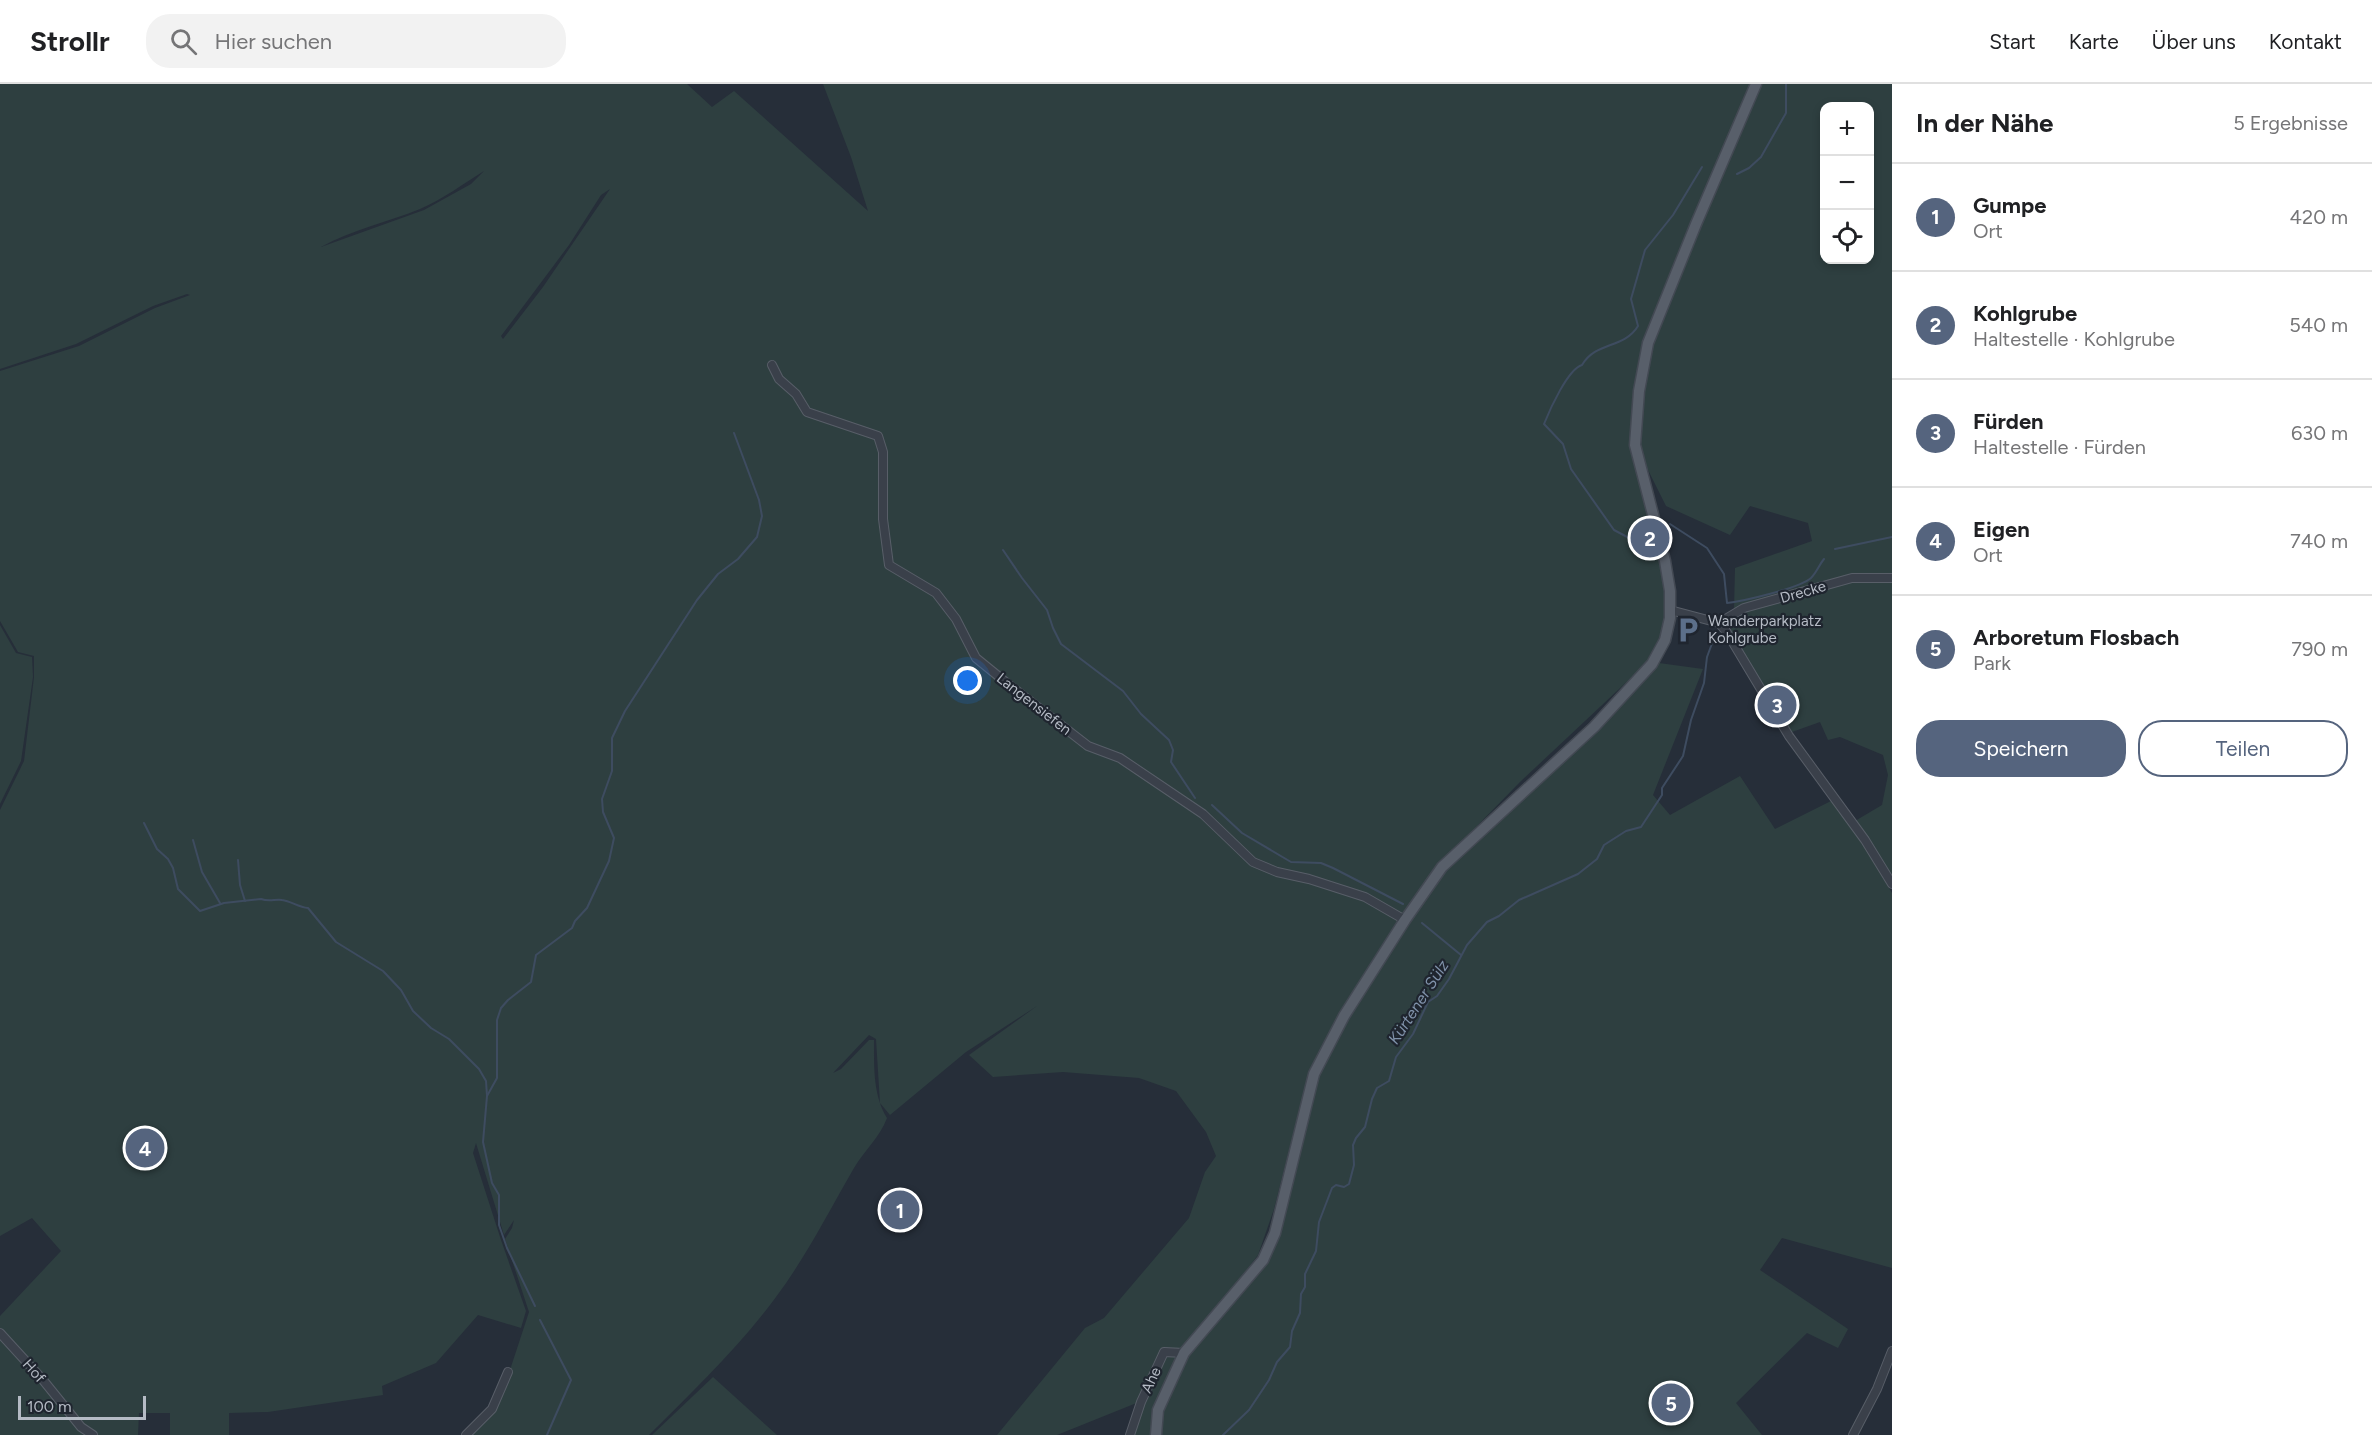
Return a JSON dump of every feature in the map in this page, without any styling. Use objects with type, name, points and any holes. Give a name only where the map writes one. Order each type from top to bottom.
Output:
[{"type":"main road","points":[[1156,1435],[1158,1410],[1184,1353],[1263,1260],[1275,1233],[1314,1074],[1344,1016],[1404,920],[1442,867],[1594,727],[1652,664],[1665,640],[1670,610],[1667,570],[1635,445],[1639,392],[1648,343],[1700,213],[1756,84]]},
{"type":"street","name":"Langensiefen","points":[[772,365],[778,379],[796,394],[807,412],[878,436],[884,452],[883,519],[889,565],[936,593],[956,619],[976,658],[1088,746],[1120,758],[1203,814],[1253,862],[1277,872],[1309,879],[1365,897],[1404,920]]},
{"type":"street","name":"Drecke","points":[[1719,623],[1744,608],[1842,581],[1863,577],[1892,578]]},
{"type":"street","points":[[1670,610],[1719,623],[1732,639],[1789,736],[1883,866],[1892,884]]},
{"type":"street","name":"Hof","points":[[0,1333],[43,1380],[81,1427],[93,1435]]},
{"type":"street","points":[[1853,1435],[1877,1389],[1892,1351]]},
{"type":"street","name":"Ahe","points":[[1129,1433],[1164,1352],[1184,1353]]},
{"type":"street","points":[[466,1435],[492,1409],[508,1372]]},
{"type":"shaded area","points":[[0,84],[687,84],[712,107],[734,91],[868,211],[851,157],[823,84],[1892,84],[1892,576],[1859,575],[1734,609],[1735,568],[1812,541],[1808,523],[1750,506],[1730,535],[1666,506],[1636,446],[1664,579],[1666,607],[1662,634],[1647,661],[1520,782],[1439,865],[1403,917],[1366,895],[1251,863],[1364,900],[1401,920],[1364,975],[1309,1072],[1274,1209],[1258,1255],[1184,1352],[1165,1351],[1139,1402],[1057,1435],[997,1435],[1085,1328],[1104,1318],[1189,1218],[1205,1172],[1216,1156],[1206,1132],[1176,1091],[1139,1078],[1063,1072],[993,1077],[969,1055],[1037,1006],[966,1052],[890,1115],[880,1103],[887,1118],[884,1125],[854,1168],[787,1282],[731,1351],[649,1435],[468,1435],[506,1382],[529,1312],[505,1239],[514,1220],[504,1235],[476,1143],[473,1153],[526,1311],[521,1328],[478,1315],[436,1363],[382,1386],[383,1395],[268,1412],[229,1413],[229,1435],[170,1435],[170,1413],[139,1413],[138,1435],[97,1435],[83,1425],[0,1329],[0,1316],[61,1251],[32,1218],[0,1236],[0,810],[24,761],[34,677],[34,656],[18,652],[0,621],[0,371],[79,346],[155,308],[190,295],[187,294],[153,306],[76,344],[0,369]],"holes":[[[484,171],[471,184],[424,210],[321,247],[357,231],[420,209]],[[610,189],[543,287],[503,339],[501,336],[569,245],[601,195]],[[869,1035],[876,1039],[880,1102],[875,1080],[874,1040],[869,1040],[841,1069],[833,1073]]]},
{"type":"shaded area","points":[[1856,580],[1892,580],[1892,875],[1855,821],[1882,805],[1888,775],[1883,755],[1840,737],[1828,740],[1820,722],[1792,732],[1731,631],[1731,622],[1745,611]]},
{"type":"shaded area","points":[[0,625],[16,653],[32,657],[33,677],[21,761],[0,804]]},
{"type":"shaded area","points":[[1659,663],[1703,669],[1653,795],[1670,815],[1740,776],[1775,829],[1831,801],[1862,842],[1892,893],[1892,1268],[1782,1238],[1760,1270],[1848,1329],[1838,1348],[1807,1333],[1736,1403],[1762,1435],[1158,1435],[1160,1410],[1185,1354],[1265,1261],[1317,1076],[1347,1016],[1444,869],[1600,728]]},
{"type":"shaded area","points":[[0,1337],[88,1435],[0,1435]]},
{"type":"shaded area","points":[[1165,1353],[1182,1354],[1155,1435],[1132,1435]]},
{"type":"shaded area","points":[[713,1377],[777,1435],[652,1435]]},
{"type":"waterway","name":"Kürtener Sülz","points":[[1737,174],[1749,168],[1761,157],[1786,113],[1786,84]]},
{"type":"waterway","name":"Kürtener Sülz","points":[[1639,538],[1631,539],[1614,530],[1571,469],[1563,444],[1544,424],[1560,390],[1571,374],[1588,357],[1625,338],[1638,326],[1631,299],[1645,250],[1673,215],[1702,167]]},
{"type":"waterway","points":[[535,1306],[507,1248],[499,1225],[499,1195],[492,1183],[483,1142],[487,1096],[497,1078],[497,1020],[501,1008],[508,1000],[531,982],[536,955],[572,928],[587,908],[609,861],[614,838],[603,812],[602,799],[612,771],[612,738],[625,711],[697,600],[718,574],[738,559],[757,537],[762,516],[759,500],[734,433]]},
{"type":"waterway","name":"Kürtener Sülz","points":[[1670,524],[1707,548],[1724,574],[1727,603],[1771,594],[1805,582],[1813,576],[1824,559]]},
{"type":"waterway","points":[[1835,549],[1892,537]]},
{"type":"waterway","points":[[1003,550],[1047,610],[1061,644],[1123,691],[1141,714],[1169,740],[1173,750],[1171,762],[1195,798]]},
{"type":"waterway","name":"Kürtener Sülz","points":[[1223,1435],[1249,1410],[1269,1380],[1277,1362],[1290,1347],[1292,1331],[1300,1313],[1305,1274],[1316,1251],[1319,1222],[1332,1188],[1336,1185],[1344,1187],[1349,1184],[1354,1165],[1353,1145],[1365,1127],[1372,1099],[1377,1088],[1389,1081],[1396,1057],[1413,1034],[1428,1002],[1437,996],[1467,945],[1487,922],[1499,916],[1519,900],[1578,874],[1597,859],[1604,845],[1626,831],[1641,827],[1683,756],[1691,720],[1704,683],[1707,657],[1714,638]]},
{"type":"waterway","points":[[1212,805],[1242,833],[1291,862],[1321,863],[1403,904]]},
{"type":"waterway","points":[[144,823],[157,849],[168,859],[173,868],[178,889],[200,911],[224,903],[261,899],[285,901],[308,908],[336,942],[383,971],[401,990],[413,1011],[431,1028],[449,1039],[479,1069],[486,1081],[487,1096]]},
{"type":"waterway","points":[[193,840],[202,872],[220,903]]},
{"type":"waterway","points":[[238,860],[240,885],[245,901]]},
{"type":"waterway","points":[[1422,923],[1461,955]]},
{"type":"waterway","points":[[540,1320],[571,1380],[547,1435]]},
{"type":"place","name":"Kohlgrube","points":[[1650,538]]},
{"type":"place","name":"Wanderparkplatz Kohlgrube","points":[[1688,630]]},
{"type":"place","name":"Fürden","points":[[1777,705]]},
{"type":"place","name":"Eigen","points":[[145,1148]]},
{"type":"place","name":"Gumpe","points":[[900,1210]]},
{"type":"place","name":"Arboretum Flosbach","points":[[1671,1403]]}]
